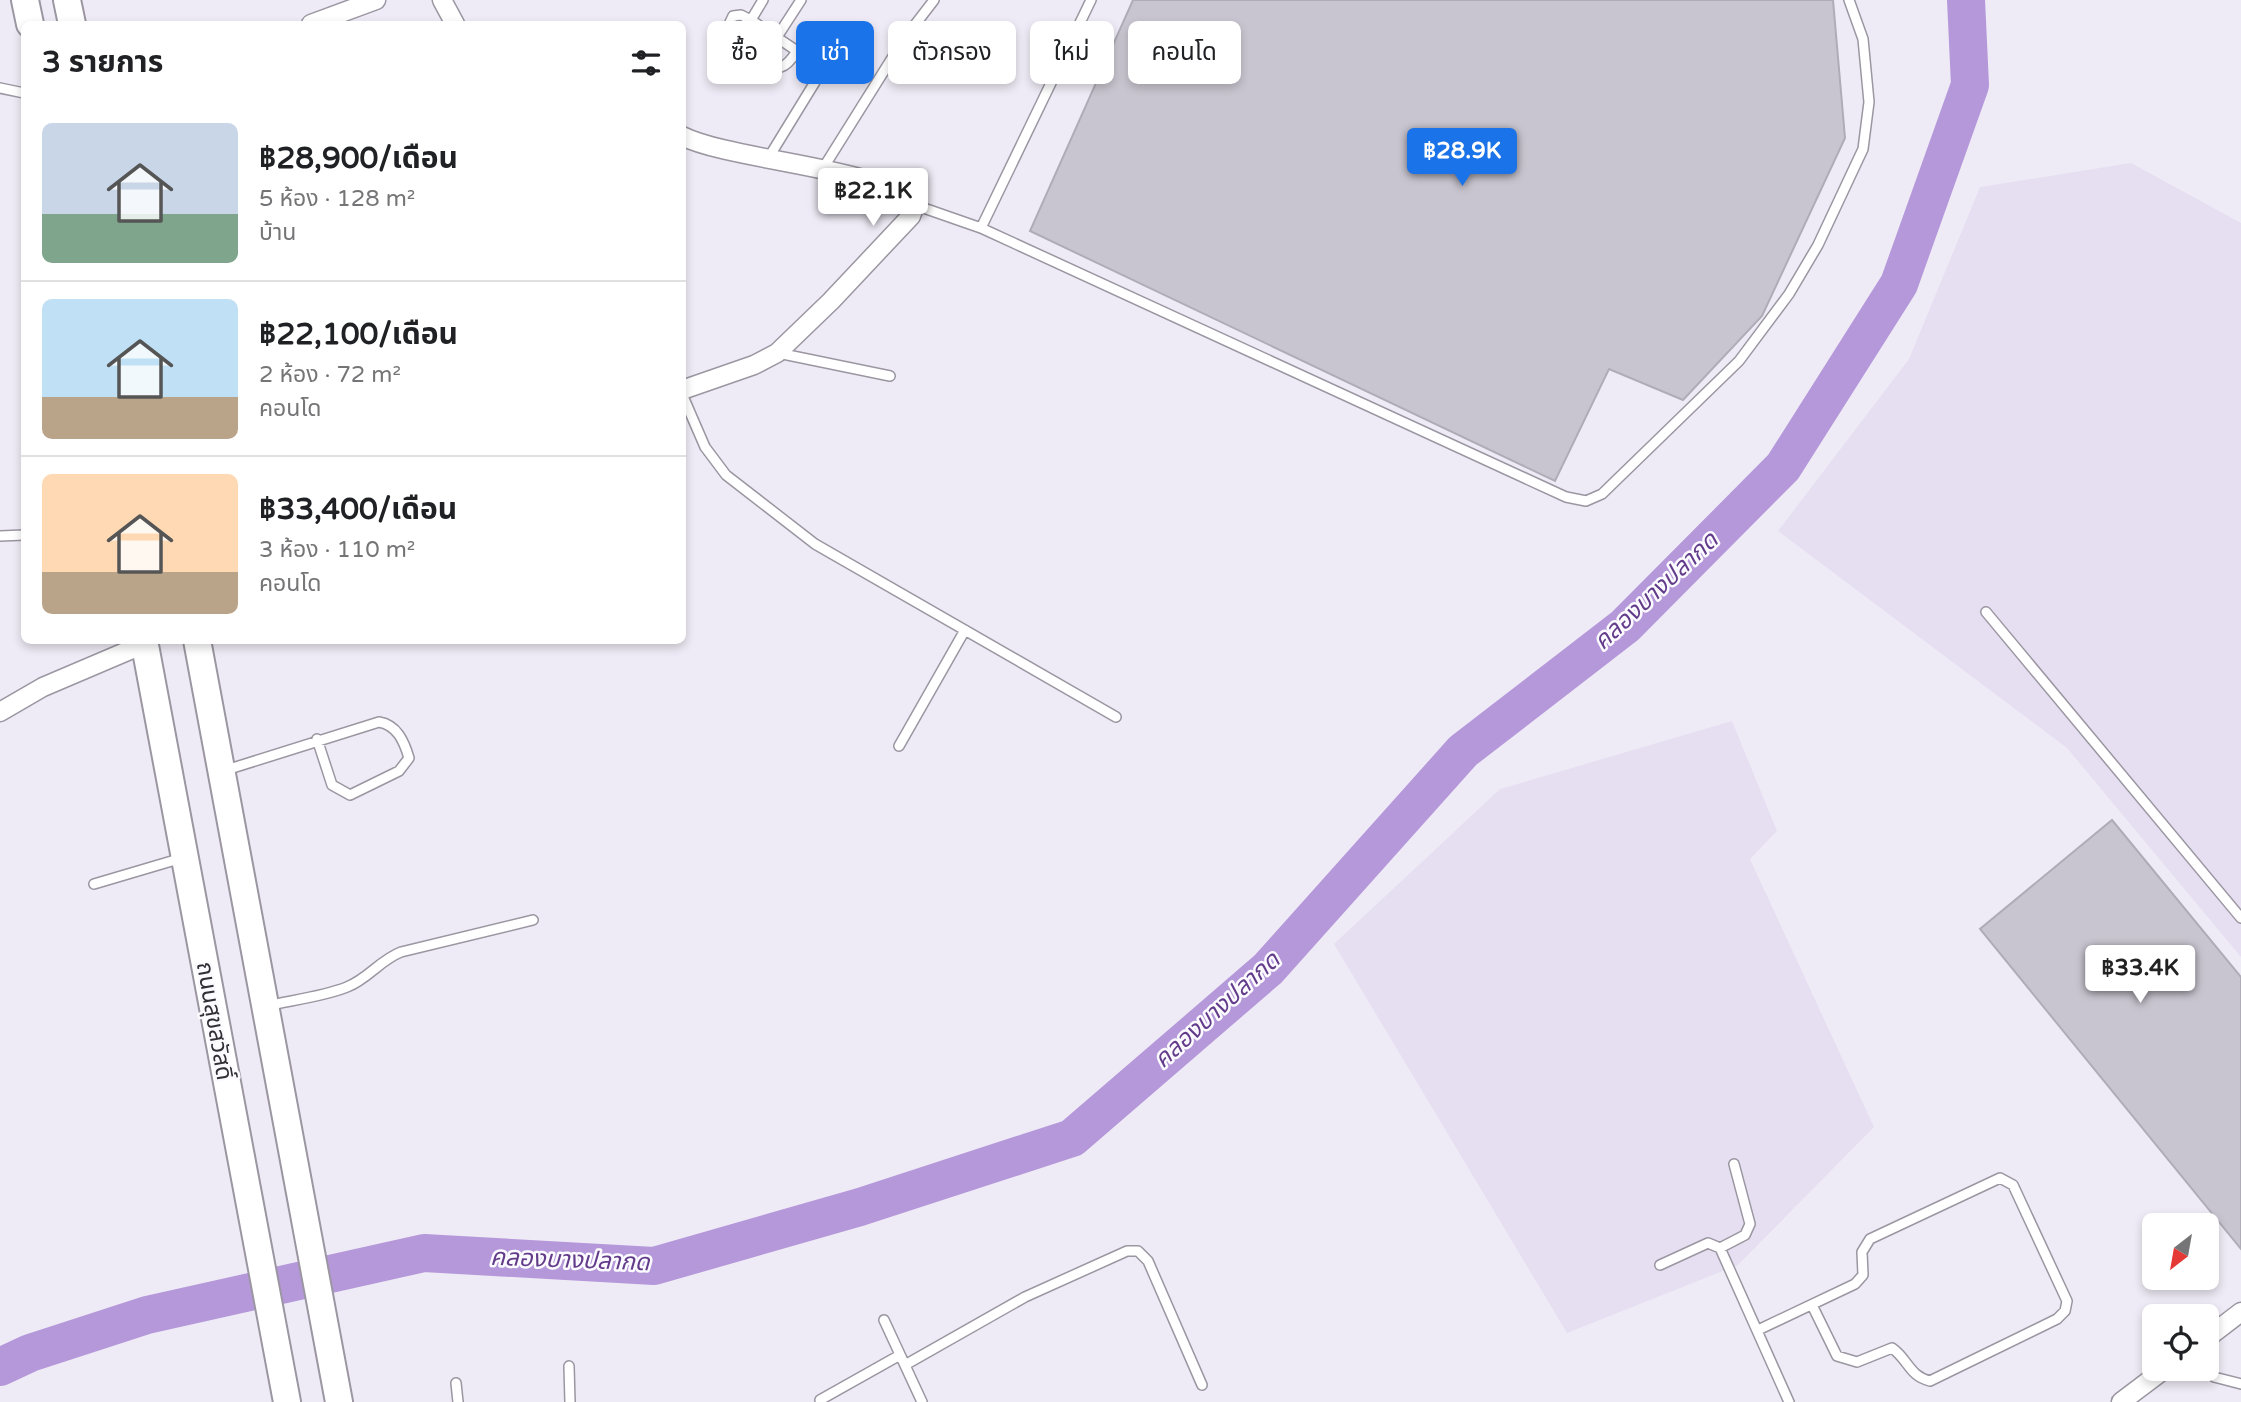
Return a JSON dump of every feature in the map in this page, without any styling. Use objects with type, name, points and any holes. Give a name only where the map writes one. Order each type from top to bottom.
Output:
[{"type":"main road","points":[[26,0],[30,21]]},
{"type":"main road","points":[[67,0],[71,21]]},
{"type":"main road","name":"ถนนสุขสวัสดิ์","points":[[144,644],[287,1402]]},
{"type":"main road","points":[[198,644],[339,1402]]},
{"type":"street","points":[[319,21],[376,0]]},
{"type":"street","points":[[442,0],[454,21]]},
{"type":"street","points":[[686,137],[725,151],[769,157],[890,189],[909,196],[915,205],[911,216],[777,353],[754,365],[686,390]]},
{"type":"street","points":[[0,712],[43,687],[140,644]]},
{"type":"street","points":[[2219,1329],[2241,1312]]},
{"type":"street","points":[[2120,1402],[2148,1381]]},
{"type":"lane","points":[[731,21],[733,16],[741,15],[751,20],[763,0]]},
{"type":"lane","points":[[782,29],[801,0]]},
{"type":"lane","points":[[822,170],[904,39],[934,0]]},
{"type":"lane","points":[[981,228],[1091,0]]},
{"type":"lane","points":[[915,205],[981,228],[1566,497],[1586,501],[1611,486],[1739,361],[1789,295],[1818,245],[1863,149],[1869,102],[1863,39],[1849,0]]},
{"type":"lane","points":[[782,69],[789,65],[796,53]]},
{"type":"lane","points":[[769,157],[814,84]]},
{"type":"lane","points":[[0,88],[21,92]]},
{"type":"lane","points":[[777,353],[890,376]]},
{"type":"lane","points":[[686,402],[705,447],[726,475],[815,544],[1115,718]]},
{"type":"lane","points":[[0,536],[21,535]]},
{"type":"lane","points":[[1986,612],[2241,918]]},
{"type":"lane","points":[[899,746],[965,631]]},
{"type":"lane","points":[[221,772],[317,739],[379,722],[389,724],[401,738],[409,758],[399,771],[350,795],[332,785],[317,739]]},
{"type":"lane","points":[[94,884],[184,857]]},
{"type":"lane","points":[[265,1007],[346,987],[361,980],[387,957],[401,952],[533,920]]},
{"type":"lane","points":[[1720,1248],[1745,1235],[1751,1224],[1734,1164]]},
{"type":"lane","points":[[1758,1329],[1855,1284],[1863,1275],[1862,1252],[1870,1239],[2000,1178],[2013,1185],[2067,1301],[2065,1311],[2057,1319],[1930,1381],[1919,1379],[1892,1348],[1857,1362],[1845,1361],[1837,1356],[1812,1305]]},
{"type":"lane","points":[[1660,1265],[1708,1243],[1720,1248],[1789,1402]]},
{"type":"lane","points":[[905,1365],[1025,1297],[1127,1251],[1138,1251],[1147,1261],[1202,1385]]},
{"type":"lane","points":[[884,1320],[922,1402]]},
{"type":"lane","points":[[820,1400],[900,1355]]},
{"type":"lane","points":[[569,1366],[570,1402]]},
{"type":"lane","points":[[2219,1378],[2241,1384]]},
{"type":"lane","points":[[456,1383],[458,1402]]},
{"type":"shaded area","points":[[2131,163],[2241,223],[2241,957],[2067,748],[1778,531],[1909,359],[1980,187]]},
{"type":"shaded area","points":[[1732,721],[1777,831],[1750,859],[1874,1127],[1738,1265],[1567,1333],[1334,944],[1500,789]]},
{"type":"building","points":[[1133,0],[1833,0],[1845,138],[1762,316],[1683,400],[1609,369],[1555,481],[1030,231],[1096,84],[1114,84],[1114,43]]},
{"type":"building","points":[[2112,820],[2241,977],[2241,1249],[2219,1222],[2219,1213],[2212,1213],[1980,929]]},
{"type":"waterway","name":"คลองบางปลากด","points":[[0,1367],[30,1353],[147,1315],[424,1253],[654,1266],[860,1207],[1072,1138],[1268,969],[1463,751],[1625,626],[1783,467],[1899,284],[1970,85],[1966,0]]}]
